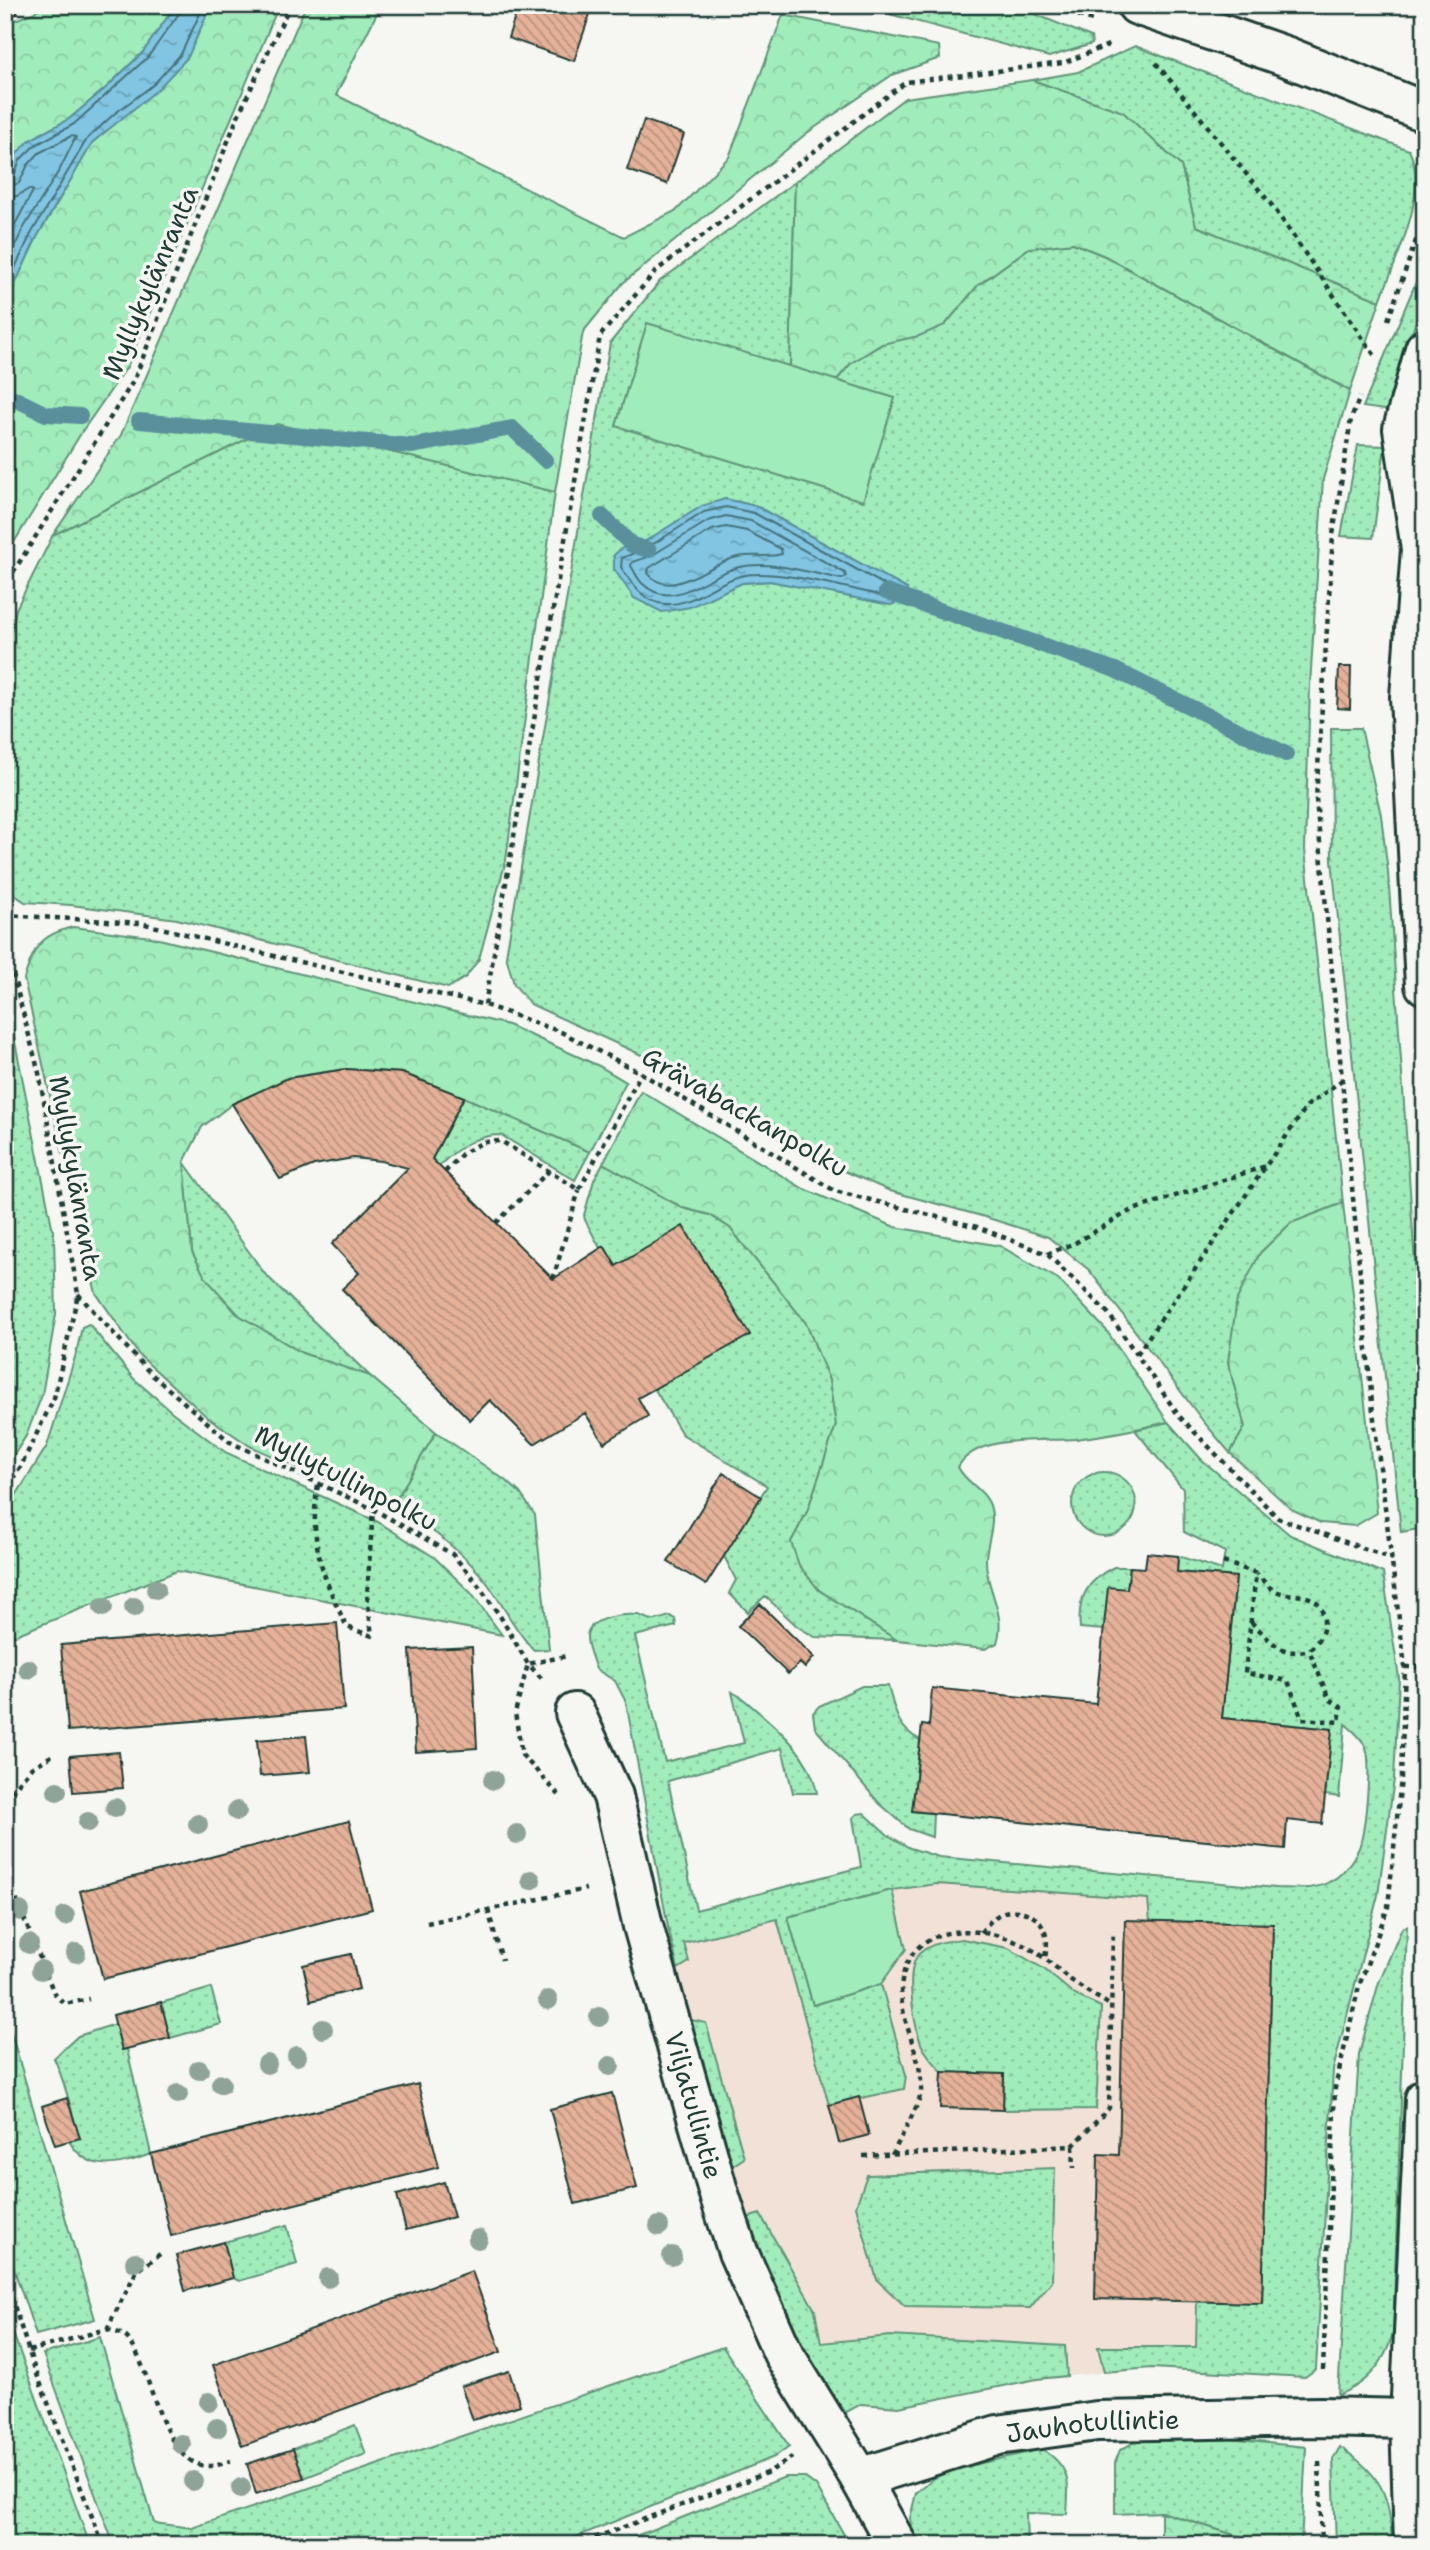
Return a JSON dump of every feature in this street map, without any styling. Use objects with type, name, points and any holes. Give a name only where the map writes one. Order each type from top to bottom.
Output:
[{"type":"street","points":[[1129,22],[1285,56],[1425,112]]},
{"type":"street","points":[[1425,349],[1403,429],[1423,542],[1410,697],[1425,985]]},
{"type":"street","name":"Viljatullintie","points":[[575,1713],[613,1796],[643,1926],[718,2191],[738,2252],[783,2353],[860,2477]]},
{"type":"street","points":[[1414,2545],[1410,2419],[1425,2099]]},
{"type":"street","name":"Jauhotullintie","points":[[860,2477],[998,2435],[1097,2421],[1320,2417],[1410,2419]]},
{"type":"street","points":[[860,2477],[897,2545]]},
{"type":"path","points":[[5,20],[26,5]]},
{"type":"path","name":"Myllykylänranta","points":[[5,601],[12,574],[134,380],[238,116],[290,5]]},
{"type":"path","points":[[485,1005],[600,336],[657,270],[906,82],[1063,63],[1129,22]]},
{"type":"path","points":[[1151,56],[1274,208],[1375,356]]},
{"type":"path","points":[[1384,330],[1425,215]]},
{"type":"path","points":[[1370,368],[1380,343]]},
{"type":"path","points":[[1322,2545],[1320,2417],[1335,2088],[1359,1986],[1388,1907],[1401,1778],[1405,1667],[1372,1403],[1316,799],[1333,536],[1351,419],[1361,394]]},
{"type":"path","name":"Grävabackanpolku","points":[[5,915],[141,923],[485,1005],[561,1032],[641,1073],[835,1191],[977,1227],[1047,1254],[1108,1313],[1179,1416],[1278,1518],[1393,1559]]},
{"type":"path","name":"Myllykylänranta","points":[[5,946],[39,1073],[78,1294],[54,1398],[20,1468],[5,1490]]},
{"type":"path","points":[[553,1279],[579,1190],[641,1073]]},
{"type":"path","points":[[1136,1355],[1307,1107],[1342,1079]]},
{"type":"path","points":[[445,1172],[462,1154],[483,1142],[501,1141],[579,1190]]},
{"type":"path","points":[[1047,1254],[1075,1242],[1130,1210],[1266,1166]]},
{"type":"path","points":[[496,1223],[549,1171]]},
{"type":"path","name":"Myllytullinpolku","points":[[78,1294],[150,1373],[230,1442],[373,1509],[452,1554],[500,1616],[528,1664],[575,1713]]},
{"type":"path","points":[[318,1485],[314,1510],[316,1550],[328,1589],[347,1628],[372,1636],[367,1595],[373,1509]]},
{"type":"path","points":[[1223,1562],[1256,1573],[1274,1591],[1302,1595],[1318,1605],[1323,1615],[1322,1634],[1309,1650],[1290,1653],[1282,1651],[1251,1622]]},
{"type":"path","points":[[1256,1573],[1245,1673],[1288,1681],[1302,1719],[1339,1722],[1340,1707],[1329,1699],[1309,1650]]},
{"type":"path","points":[[1405,1667],[1425,1667]]},
{"type":"path","points":[[5,1800],[31,1768],[55,1754]]},
{"type":"path","points":[[5,1871],[54,1993],[65,2004],[89,2000]]},
{"type":"path","points":[[427,1923],[594,1887]]},
{"type":"path","points":[[488,1910],[502,1960]]},
{"type":"path","points":[[980,1933],[1001,1913],[1017,1910],[1031,1915],[1042,1925],[1047,1937],[1045,1958]]},
{"type":"path","points":[[863,2156],[1073,2146],[1110,2108],[1113,1931]]},
{"type":"path","points":[[892,2155],[921,2094],[920,2072],[902,2009],[902,1982],[909,1957],[921,1944],[938,1935],[988,1932],[1023,1945],[1045,1958],[1078,1986],[1111,2006]]},
{"type":"path","points":[[1073,2146],[1074,2168]]},
{"type":"path","points":[[107,2329],[136,2272],[160,2254]]},
{"type":"path","points":[[5,2278],[29,2351],[103,2545]]},
{"type":"path","points":[[29,2351],[107,2329],[125,2336],[138,2355],[168,2434],[190,2460],[208,2466],[231,2461]]},
{"type":"path","points":[[576,2545],[769,2472],[802,2450]]},
{"type":"shaded area","points":[[939,1864],[1354,1901],[1378,1895],[1333,2070],[1316,2369],[1305,2377],[1152,2368],[1037,2379],[899,2407],[861,2404],[841,2415],[791,2335],[747,2218],[705,2074],[668,1927]]},
{"type":"green space","points":[[40,5],[176,5],[143,52],[107,87],[69,119],[30,140],[5,180],[5,24],[35,12]]},
{"type":"green space","points":[[211,5],[279,5],[127,367],[83,430],[5,557],[5,305],[37,237],[93,142],[187,58]]},
{"type":"green space","points":[[306,5],[381,5],[336,95],[624,237],[677,210],[729,157],[783,15],[939,46],[940,58],[892,75],[807,133],[623,283],[583,332],[555,492],[277,424],[53,535],[121,435]]},
{"type":"green space","points":[[856,5],[1013,5],[1091,37],[1092,44],[1049,57]]},
{"type":"green space","points":[[1135,46],[1409,150],[1416,185],[1413,205],[1402,245],[1380,301],[1196,226],[1181,166],[1123,112],[1032,80],[1078,72]]},
{"type":"green space","points":[[1032,80],[1123,112],[1181,166],[1196,226],[1380,301],[1350,391],[1105,256],[1073,243],[1029,248],[978,285],[945,325],[919,336],[882,344],[851,363],[836,381],[790,367],[795,182],[905,98]]},
{"type":"green space","points":[[795,182],[790,367],[647,324],[616,426],[895,399],[836,381],[851,363],[882,344],[945,325],[978,285],[1029,248],[1073,243],[1105,256],[1350,391],[1323,479],[1310,686],[1305,850],[1343,1203],[1291,1223],[1260,1253],[1228,1362],[1245,1427],[1230,1453],[1089,1270],[1048,1237],[890,1191],[797,1150],[659,1063],[530,1004],[514,984],[506,956],[610,343],[660,281]],"holes":[[[725,499],[756,506],[907,589],[890,605],[771,581],[742,583],[717,594],[614,556],[621,549],[644,542]]]},
{"type":"green space","points":[[1425,261],[1425,295],[1402,363],[1391,411],[1363,407]]},
{"type":"green space","points":[[647,323],[895,398],[863,501],[616,426]]},
{"type":"green space","points":[[277,424],[555,492],[506,860],[479,959],[466,977],[448,988],[177,919],[71,905],[25,902],[12,893],[6,882],[5,663],[16,609],[53,535]]},
{"type":"green space","points":[[1358,445],[1385,446],[1373,538],[1341,536]]},
{"type":"green space","points":[[1331,728],[1361,728],[1381,815],[1388,872],[1425,1408],[1425,1528],[1401,1532],[1332,860]]},
{"type":"green space","points":[[73,927],[151,937],[508,1025],[599,1066],[626,1082],[590,1152],[403,1073],[346,1069],[288,1078],[232,1104],[202,1127],[184,1162],[192,1252],[205,1277],[237,1314],[302,1353],[370,1376],[436,1432],[394,1503],[310,1473],[250,1446],[206,1416],[139,1355],[96,1293],[24,979],[40,944],[52,934]]},
{"type":"green space","points":[[5,992],[54,1236],[56,1314],[42,1395],[26,1436],[5,1469]]},
{"type":"green space","points":[[641,1091],[804,1189],[895,1227],[1000,1246],[1058,1279],[1106,1330],[1168,1422],[1076,1439],[995,1444],[967,1456],[958,1467],[989,1502],[991,1509],[986,1558],[998,1611],[997,1643],[985,1649],[897,1640],[819,1590],[799,1565],[791,1542],[807,1512],[836,1425],[829,1380],[806,1323],[730,1228],[710,1215],[683,1208],[603,1163]]},
{"type":"green space","points":[[464,1097],[590,1152],[575,1180],[501,1135],[483,1137],[467,1144],[439,1166],[432,1159]]},
{"type":"green space","points":[[184,1162],[265,1274],[370,1376],[302,1353],[240,1316],[205,1278],[192,1252]]},
{"type":"green space","points":[[603,1163],[683,1208],[710,1215],[730,1228],[806,1323],[829,1380],[836,1425],[807,1512],[791,1542],[819,1590],[897,1640],[815,1637],[798,1627],[765,1596],[748,1612],[729,1593],[736,1580],[724,1556],[767,1486],[682,1434],[654,1388],[750,1335],[683,1227],[616,1266],[604,1246],[600,1248],[584,1215],[594,1180]]},
{"type":"green space","points":[[1343,1203],[1377,1513],[1355,1526],[1321,1523],[1291,1509],[1230,1453],[1245,1427],[1228,1362],[1237,1299],[1260,1253],[1291,1223]]},
{"type":"green space","points":[[89,1324],[133,1378],[225,1452],[378,1522],[434,1557],[471,1593],[502,1635],[177,1571],[5,1639],[5,1513],[47,1446],[82,1327]]},
{"type":"green space","points":[[1168,1422],[1202,1460],[1290,1535],[1383,1573],[1399,1678],[1394,1779],[1378,1895],[1333,2070],[1316,2369],[1305,2377],[1152,2368],[1104,2372],[1098,2347],[1196,2347],[1197,2301],[1262,2303],[1273,1925],[1150,1921],[1148,1899],[937,1884],[892,1890],[788,1917],[813,2005],[881,1984],[906,2075],[904,2089],[829,2105],[777,1919],[684,1943],[689,1962],[678,1969],[626,1702],[615,1681],[596,1669],[587,1641],[593,1625],[615,1616],[638,1615],[657,1620],[670,1616],[675,1619],[676,1626],[635,1636],[665,1762],[744,1743],[732,1692],[788,1739],[807,1764],[813,1778],[817,1793],[793,1793],[782,1748],[668,1781],[696,1910],[861,1867],[853,1818],[864,1813],[888,1835],[910,1848],[939,1857],[1276,1888],[1323,1885],[1346,1869],[1361,1842],[1368,1783],[1366,1748],[1345,1724],[1339,1797],[1325,1795],[1332,1729],[1222,1718],[1236,1578],[1177,1572],[1178,1556],[1222,1570],[1225,1552],[1184,1532],[1183,1489],[1135,1430]]},
{"type":"green space","points":[[436,1432],[509,1483],[520,1493],[535,1515],[549,1649],[534,1650],[515,1627],[488,1584],[467,1560],[394,1503]]},
{"type":"green space","points":[[1104,1472],[1127,1481],[1136,1504],[1127,1527],[1104,1536],[1081,1527],[1072,1504],[1081,1481]]},
{"type":"green space","points":[[1114,1567],[1130,1567],[1127,1589],[1104,1630],[1080,1628],[1082,1599],[1097,1578]]},
{"type":"green space","points":[[862,1686],[888,1686],[901,1724],[920,1740],[913,1811],[933,1813],[932,1837],[909,1829],[879,1803],[815,1728],[813,1713],[819,1706]]},
{"type":"green space","points":[[892,1890],[906,1949],[881,1984],[813,2005],[788,1917]]},
{"type":"green space","points":[[1407,1926],[1393,2333],[1385,2354],[1374,2371],[1358,2385],[1338,2395],[1359,2054],[1379,1982],[1402,1928]]},
{"type":"green space","points":[[962,1939],[1008,1948],[1044,1969],[1075,1995],[1101,2007],[1096,2109],[1003,2110],[1004,2075],[942,2072],[930,2057],[922,2045],[915,2021],[912,1969],[921,1952],[930,1946]]},
{"type":"green space","points":[[211,1988],[221,2024],[170,2038],[161,2003]]},
{"type":"green space","points":[[5,2012],[95,2319],[36,2335],[5,2242]]},
{"type":"green space","points":[[691,2020],[706,2023],[744,2158],[732,2166]]},
{"type":"green space","points":[[115,2024],[122,2050],[127,2049],[151,2154],[117,2164],[96,2163],[77,2152],[69,2141],[79,2137],[54,2058],[78,2036]]},
{"type":"green space","points":[[1055,2168],[1052,2281],[1030,2308],[905,2306],[877,2280],[856,2206],[867,2175]]},
{"type":"green space","points":[[760,2214],[815,2310],[821,2343],[890,2336],[1065,2346],[1067,2376],[1037,2379],[899,2407],[861,2404],[841,2415],[791,2335],[747,2218]]},
{"type":"green space","points":[[287,2225],[297,2264],[239,2281],[233,2278],[224,2242]]},
{"type":"green space","points":[[5,2311],[87,2537],[89,2545],[5,2545]]},
{"type":"green space","points":[[100,2337],[154,2523],[192,2528],[723,2347],[789,2446],[774,2457],[556,2545],[114,2545],[43,2354]]},
{"type":"green space","points":[[355,2425],[366,2454],[304,2478],[293,2449]]},
{"type":"green space","points":[[1155,2439],[1229,2439],[1306,2447],[1301,2545],[1266,2545],[1161,2512],[1115,2514],[1115,2463],[1120,2450],[1133,2443]]},
{"type":"green space","points":[[1340,2447],[1366,2467],[1381,2487],[1389,2512],[1392,2545],[1336,2545],[1333,2459]]},
{"type":"green space","points":[[1042,2449],[1058,2462],[1066,2476],[1067,2514],[1026,2513],[1027,2545],[917,2545],[910,2518],[916,2493],[932,2479],[952,2470]]},
{"type":"green space","points":[[785,2477],[804,2477],[816,2486],[850,2545],[613,2545]]},
{"type":"green space","points":[[1161,2512],[1266,2545],[1161,2545]]},
{"type":"water","points":[[176,5],[211,5],[188,57],[157,90],[93,142],[37,237],[5,305],[5,180],[14,156],[30,140],[69,119],[107,87],[143,52]]},
{"type":"water","points":[[725,499],[756,506],[907,589],[906,600],[891,605],[770,581],[742,583],[690,607],[662,612],[634,598],[614,569],[614,555],[621,549],[644,542],[702,506]]},
{"type":"building","points":[[519,5],[593,5],[574,61],[508,38]]},
{"type":"building","points":[[644,120],[684,134],[667,184],[627,170]]},
{"type":"building","points":[[1339,667],[1351,667],[1350,709],[1337,708]]},
{"type":"building","points":[[346,1069],[402,1073],[464,1097],[432,1159],[553,1279],[604,1246],[616,1266],[683,1226],[750,1335],[638,1398],[648,1416],[604,1443],[585,1413],[534,1444],[490,1400],[470,1420],[342,1289],[359,1273],[332,1244],[408,1168],[353,1158],[314,1165],[280,1179],[232,1104],[288,1078]]},
{"type":"building","points":[[723,1473],[761,1497],[706,1585],[668,1562]]},
{"type":"building","points":[[1147,1553],[1178,1556],[1177,1572],[1236,1577],[1222,1718],[1332,1729],[1322,1824],[1287,1820],[1285,1849],[912,1811],[922,1725],[929,1726],[932,1688],[1096,1704],[1108,1587],[1127,1589],[1130,1567],[1145,1568]]},
{"type":"building","points":[[760,1604],[814,1657],[805,1668],[800,1663],[788,1674],[738,1626]]},
{"type":"building","points":[[337,1623],[344,1709],[68,1731],[61,1645]]},
{"type":"building","points":[[472,1647],[477,1748],[416,1752],[410,1650]]},
{"type":"building","points":[[306,1736],[310,1772],[260,1776],[257,1740]]},
{"type":"building","points":[[119,1752],[123,1788],[73,1792],[70,1756]]},
{"type":"building","points":[[349,1821],[372,1909],[103,1979],[80,1891]]},
{"type":"building","points":[[1125,1920],[1273,1924],[1262,2303],[1095,2299],[1098,2154],[1119,2155]]},
{"type":"building","points":[[351,1954],[359,1989],[311,2001],[303,1965]]},
{"type":"building","points":[[161,2002],[170,2038],[122,2050],[113,2015]]},
{"type":"building","points":[[942,2072],[1004,2074],[1003,2110],[940,2108]]},
{"type":"building","points":[[418,2084],[439,2167],[171,2236],[151,2154]]},
{"type":"building","points":[[612,2093],[637,2188],[575,2204],[550,2109]]},
{"type":"building","points":[[859,2097],[869,2135],[839,2143],[829,2105]]},
{"type":"building","points":[[67,2098],[80,2138],[55,2145],[42,2106]]},
{"type":"building","points":[[444,2182],[454,2217],[406,2230],[397,2195]]},
{"type":"building","points":[[224,2242],[233,2278],[185,2291],[176,2255]]},
{"type":"building","points":[[472,2271],[501,2352],[242,2446],[213,2365]]},
{"type":"building","points":[[509,2371],[520,2405],[473,2420],[461,2386]]},
{"type":"building","points":[[293,2449],[304,2478],[256,2494],[247,2464]]},
{"type":"waterway","points":[[5,394],[46,414],[80,416]]},
{"type":"waterway","points":[[139,421],[412,446],[512,428],[545,460]]},
{"type":"waterway","points":[[602,516],[632,545],[649,550]]},
{"type":"waterway","points":[[886,592],[1113,669],[1286,754]]}]
